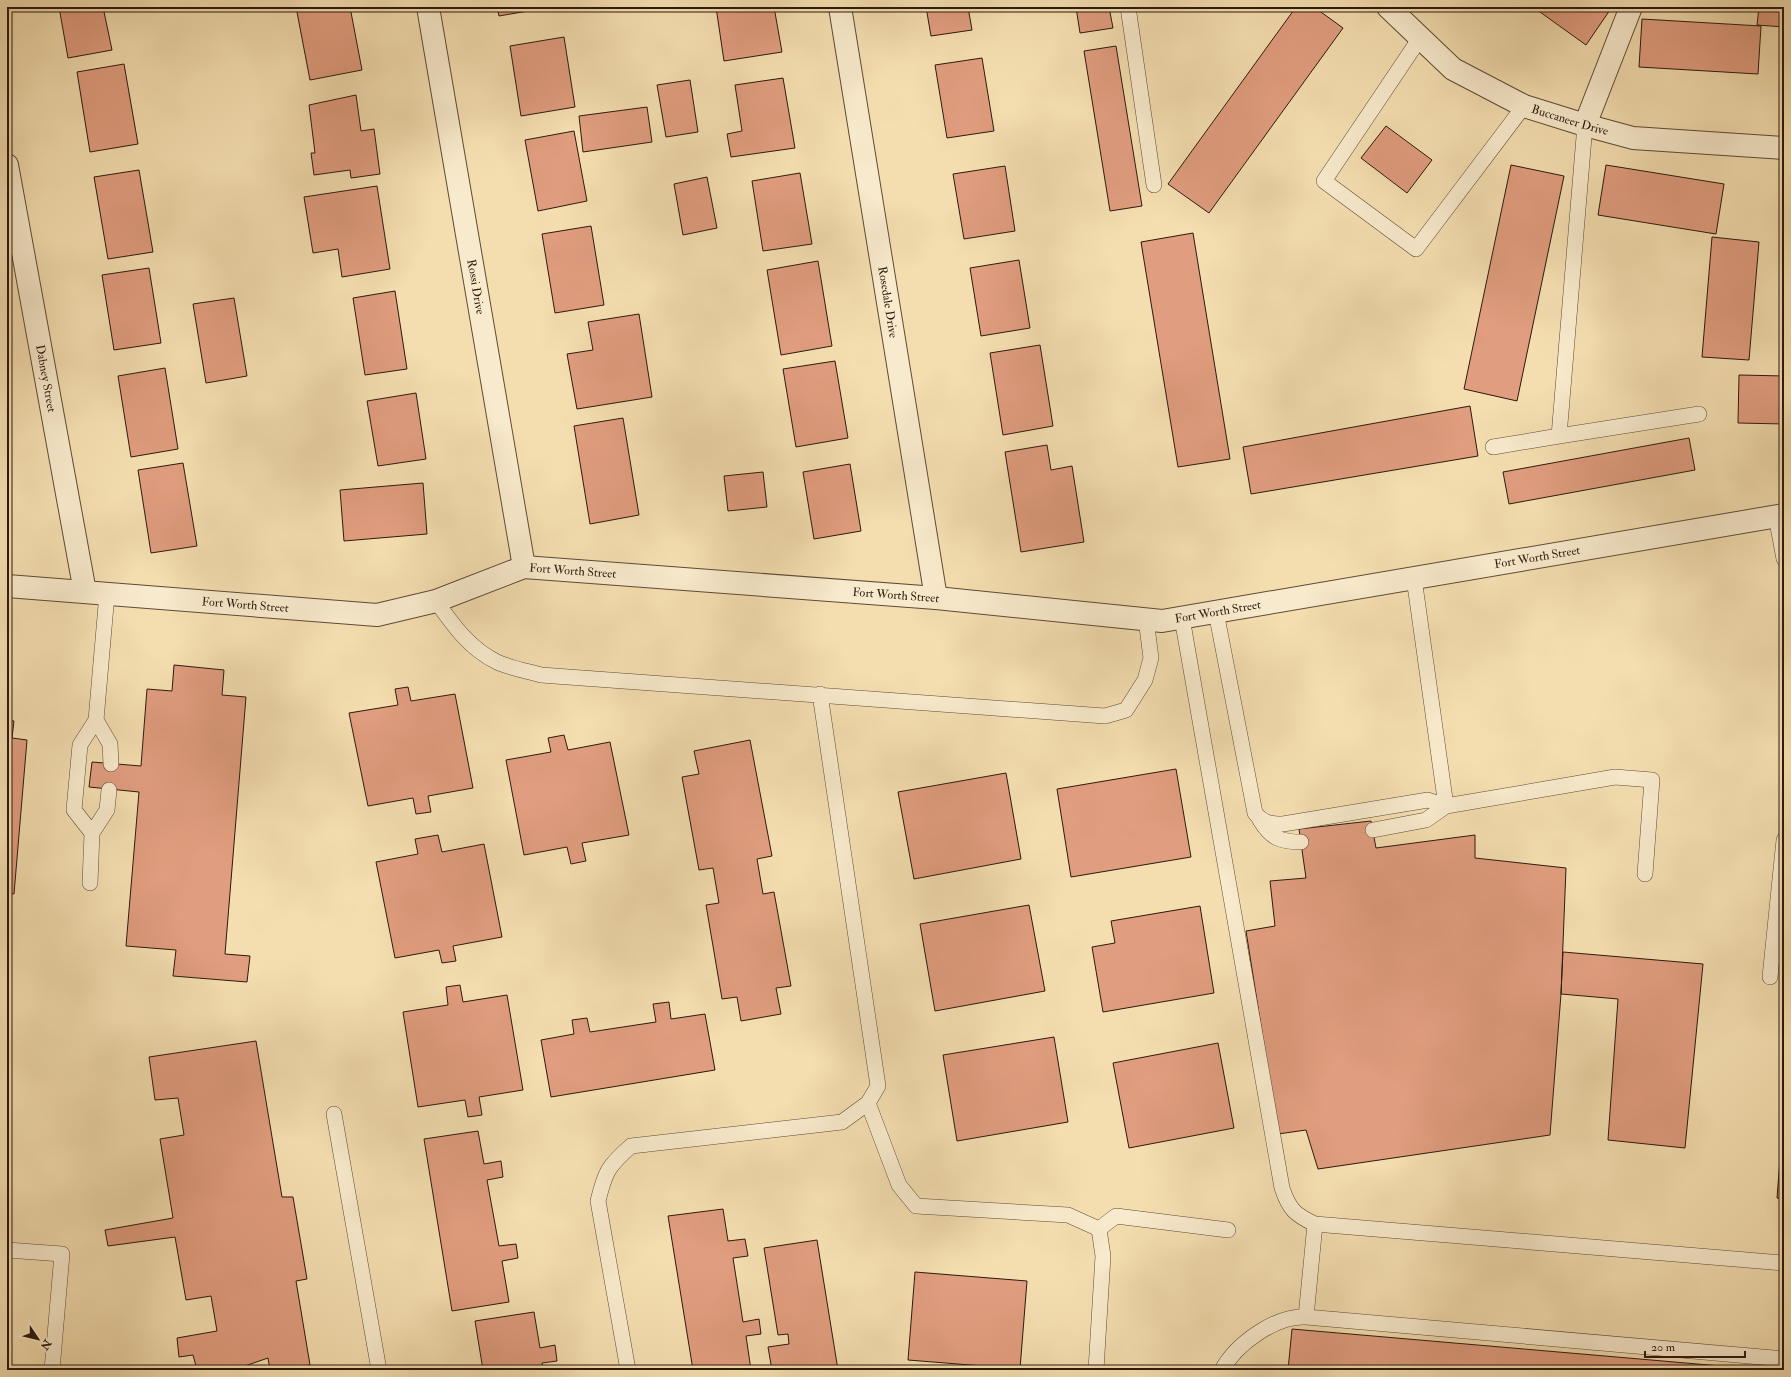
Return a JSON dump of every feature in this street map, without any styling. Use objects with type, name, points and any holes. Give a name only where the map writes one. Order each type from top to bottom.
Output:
[{"type":"street","name":"Rossi Drive","points":[[428,7],[524,567]]},
{"type":"street","name":"Rosedale Drive","points":[[840,7],[936,598]]},
{"type":"street","name":"Buccaneer Drive","points":[[1388,7],[1453,69],[1524,106],[1584,125],[1633,138],[1784,148]]},
{"type":"street","points":[[1584,125],[1631,7]]},
{"type":"street","name":"Dabney Street","points":[[7,165],[84,592]]},
{"type":"street","name":"Fort Worth Street","points":[[7,586],[377,615],[436,601],[524,567],[936,598],[1162,621],[1780,516]]},
{"type":"lane","points":[[1128,7],[1154,185]]},
{"type":"lane","points":[[1420,38],[1324,181],[1416,249],[1524,106]]},
{"type":"lane","points":[[1559,436],[1584,125]]},
{"type":"lane","points":[[1493,448],[1699,414]]},
{"type":"lane","points":[[1780,516],[1784,559]]},
{"type":"lane","points":[[1414,578],[1446,806]]},
{"type":"lane","points":[[92,833],[74,810],[80,745],[96,720],[107,594]]},
{"type":"lane","points":[[436,601],[457,630],[478,651],[498,663],[541,675],[820,694],[1105,716],[1126,710],[1145,680],[1151,658],[1146,619]]},
{"type":"lane","points":[[1216,612],[1255,813],[1266,830],[1274,837],[1288,842],[1301,842]]},
{"type":"lane","points":[[1182,618],[1282,1188],[1287,1203],[1299,1217],[1315,1224],[1784,1263]]},
{"type":"lane","points":[[628,1370],[598,1201],[603,1177],[615,1160],[631,1146],[842,1122],[868,1103],[878,1086],[820,694]]},
{"type":"lane","points":[[96,720],[110,744],[110,764]]},
{"type":"lane","points":[[1372,830],[1426,820],[1446,806],[1615,777],[1652,780],[1645,874]]},
{"type":"lane","points":[[90,883],[92,833],[107,810],[109,790]]},
{"type":"lane","points":[[1260,820],[1271,824],[1283,824],[1428,800],[1446,806]]},
{"type":"lane","points":[[1770,977],[1784,840]]},
{"type":"lane","points":[[868,1103],[899,1185],[916,1206],[1068,1215],[1099,1229]]},
{"type":"lane","points":[[334,1114],[379,1370]]},
{"type":"lane","points":[[1099,1229],[1116,1216],[1228,1230]]},
{"type":"lane","points":[[1306,1317],[1315,1224]]},
{"type":"lane","points":[[1096,1370],[1104,1256],[1099,1229]]},
{"type":"lane","points":[[7,1250],[62,1254],[52,1370]]},
{"type":"lane","points":[[1222,1370],[1249,1339],[1275,1323],[1296,1316],[1784,1359]]},
{"type":"building","points":[[59,7],[103,7],[112,50],[68,58]]},
{"type":"building","points":[[296,7],[350,7],[362,70],[310,80]]},
{"type":"building","points":[[497,7],[551,7],[499,16]]},
{"type":"building","points":[[716,7],[774,7],[782,52],[724,61]]},
{"type":"building","points":[[926,7],[968,7],[972,30],[931,36]]},
{"type":"building","points":[[1076,7],[1109,7],[1113,28],[1080,33]]},
{"type":"building","points":[[1296,7],[1314,7],[1343,28],[1209,213],[1168,184]]},
{"type":"building","points":[[1533,7],[1612,7],[1586,45]]},
{"type":"building","points":[[1759,7],[1784,7],[1784,27],[1757,25]]},
{"type":"building","points":[[1642,19],[1761,26],[1758,74],[1639,67]]},
{"type":"building","points":[[564,37],[575,107],[521,116],[510,46]]},
{"type":"building","points":[[1116,46],[1142,206],[1110,211],[1084,51]]},
{"type":"building","points":[[982,58],[994,131],[947,138],[935,65]]},
{"type":"building","points":[[124,64],[138,144],[90,152],[77,72]]},
{"type":"building","points":[[783,78],[795,148],[731,157],[727,134],[742,131],[735,85]]},
{"type":"building","points":[[690,80],[698,132],[666,137],[657,85]]},
{"type":"building","points":[[356,95],[361,131],[374,129],[380,174],[351,178],[350,170],[314,175],[311,153],[315,153],[309,105]]},
{"type":"building","points":[[647,107],[652,142],[583,152],[579,116]]},
{"type":"building","points":[[1386,126],[1432,160],[1407,193],[1361,158]]},
{"type":"building","points":[[574,131],[587,201],[538,211],[525,140]]},
{"type":"building","points":[[1511,165],[1564,176],[1517,401],[1464,389]]},
{"type":"building","points":[[1606,165],[1724,184],[1716,234],[1598,215]]},
{"type":"building","points":[[1005,166],[1015,231],[964,239],[953,174]]},
{"type":"building","points":[[139,170],[153,252],[108,259],[94,177]]},
{"type":"building","points":[[800,173],[812,244],[763,251],[752,181]]},
{"type":"building","points":[[707,177],[717,228],[683,235],[674,184]]},
{"type":"building","points":[[377,186],[390,269],[342,277],[338,249],[313,253],[304,197]]},
{"type":"building","points":[[591,226],[604,305],[555,313],[542,234]]},
{"type":"building","points":[[1193,233],[1230,459],[1178,467],[1141,242]]},
{"type":"building","points":[[1712,237],[1759,242],[1749,360],[1702,357]]},
{"type":"building","points":[[1019,260],[1030,328],[981,336],[970,268]]},
{"type":"building","points":[[818,261],[832,346],[781,355],[767,270]]},
{"type":"building","points":[[149,268],[161,343],[114,350],[102,275]]},
{"type":"building","points":[[395,291],[407,369],[365,375],[353,298]]},
{"type":"building","points":[[234,298],[247,376],[206,383],[193,304]]},
{"type":"building","points":[[639,314],[652,397],[577,409],[567,354],[593,350],[588,322]]},
{"type":"building","points":[[1040,345],[1053,426],[1003,435],[990,353]]},
{"type":"building","points":[[835,361],[848,438],[796,447],[783,369]]},
{"type":"building","points":[[165,368],[178,449],[131,457],[118,376]]},
{"type":"building","points":[[1739,375],[1784,376],[1784,424],[1738,423]]},
{"type":"building","points":[[416,393],[426,459],[378,466],[367,401]]},
{"type":"building","points":[[1470,406],[1478,456],[1251,494],[1243,447]]},
{"type":"building","points":[[623,418],[639,515],[590,524],[574,426]]},
{"type":"building","points":[[1689,438],[1695,470],[1509,504],[1503,472]]},
{"type":"building","points":[[1047,445],[1051,470],[1072,466],[1084,542],[1021,552],[1005,452]]},
{"type":"building","points":[[183,463],[197,546],[151,553],[138,470]]},
{"type":"building","points":[[850,464],[861,531],[814,539],[803,472]]},
{"type":"building","points":[[763,472],[767,507],[728,511],[724,476]]},
{"type":"building","points":[[423,483],[427,534],[344,541],[340,490]]},
{"type":"building","points":[[174,665],[224,670],[222,695],[246,697],[225,954],[250,956],[247,982],[173,976],[176,950],[126,946],[139,792],[89,787],[92,762],[141,766],[147,689],[172,691]]},
{"type":"building","points":[[408,687],[411,701],[455,694],[473,788],[428,796],[431,812],[416,814],[413,798],[368,806],[349,713],[398,705],[395,689]]},
{"type":"building","points":[[7,720],[14,721],[12,738],[27,740],[14,894],[7,893]]},
{"type":"building","points":[[564,735],[568,750],[610,742],[629,835],[582,843],[586,861],[571,864],[567,847],[524,855],[506,760],[551,752],[548,738]]},
{"type":"building","points":[[750,740],[772,856],[757,859],[763,894],[774,892],[791,986],[776,988],[781,1014],[741,1021],[737,997],[722,999],[706,905],[719,903],[713,868],[699,870],[682,777],[699,774],[694,751]]},
{"type":"building","points":[[1176,769],[1191,857],[1071,877],[1057,789]]},
{"type":"building","points":[[1006,773],[1021,859],[914,879],[898,792]]},
{"type":"building","points":[[1371,821],[1376,848],[1475,835],[1475,858],[1566,868],[1561,994],[1550,1135],[1318,1169],[1306,1130],[1278,1134],[1246,931],[1275,926],[1270,881],[1306,878],[1299,829]]},
{"type":"building","points":[[438,835],[442,852],[484,844],[502,937],[453,946],[456,961],[442,963],[439,950],[395,958],[376,862],[418,854],[415,839]]},
{"type":"building","points":[[1029,905],[1045,991],[935,1011],[920,924]]},
{"type":"building","points":[[1200,906],[1214,993],[1103,1012],[1092,947],[1115,943],[1111,921]]},
{"type":"building","points":[[1563,952],[1703,964],[1685,1148],[1608,1140],[1618,999],[1561,994]]},
{"type":"building","points":[[460,985],[463,1002],[507,995],[523,1090],[479,1097],[482,1115],[468,1117],[465,1100],[418,1107],[403,1012],[448,1005],[446,987]]},
{"type":"building","points":[[669,1002],[671,1019],[705,1014],[715,1070],[551,1097],[541,1040],[574,1034],[572,1020],[587,1018],[590,1032],[656,1022],[653,1004]]},
{"type":"building","points":[[1054,1037],[1068,1122],[957,1141],[943,1055]]},
{"type":"building","points":[[256,1041],[282,1197],[293,1197],[307,1279],[296,1281],[310,1365],[270,1370],[268,1358],[239,1368],[240,1370],[197,1370],[193,1355],[179,1357],[177,1338],[217,1331],[211,1296],[186,1300],[175,1237],[108,1246],[105,1230],[173,1218],[160,1139],[184,1135],[178,1098],[155,1100],[149,1057]]},
{"type":"building","points":[[1218,1043],[1234,1128],[1129,1148],[1113,1063]]},
{"type":"building","points":[[1784,1107],[1784,1199],[1777,1198]]},
{"type":"building","points":[[478,1131],[484,1164],[501,1161],[503,1177],[487,1180],[499,1246],[516,1244],[518,1258],[502,1261],[509,1302],[452,1311],[424,1139]]},
{"type":"building","points":[[723,1209],[728,1241],[745,1239],[748,1256],[733,1258],[743,1322],[759,1319],[761,1334],[746,1336],[751,1370],[693,1370],[668,1216]]},
{"type":"building","points":[[817,1240],[838,1370],[772,1370],[768,1347],[789,1344],[788,1334],[778,1335],[764,1248]]},
{"type":"building","points":[[915,1272],[1027,1281],[1020,1369],[908,1360]]},
{"type":"building","points":[[534,1312],[540,1348],[555,1345],[557,1361],[542,1363],[543,1370],[483,1370],[475,1321]]},
{"type":"building","points":[[1292,1329],[1767,1370],[1288,1370]]}]
